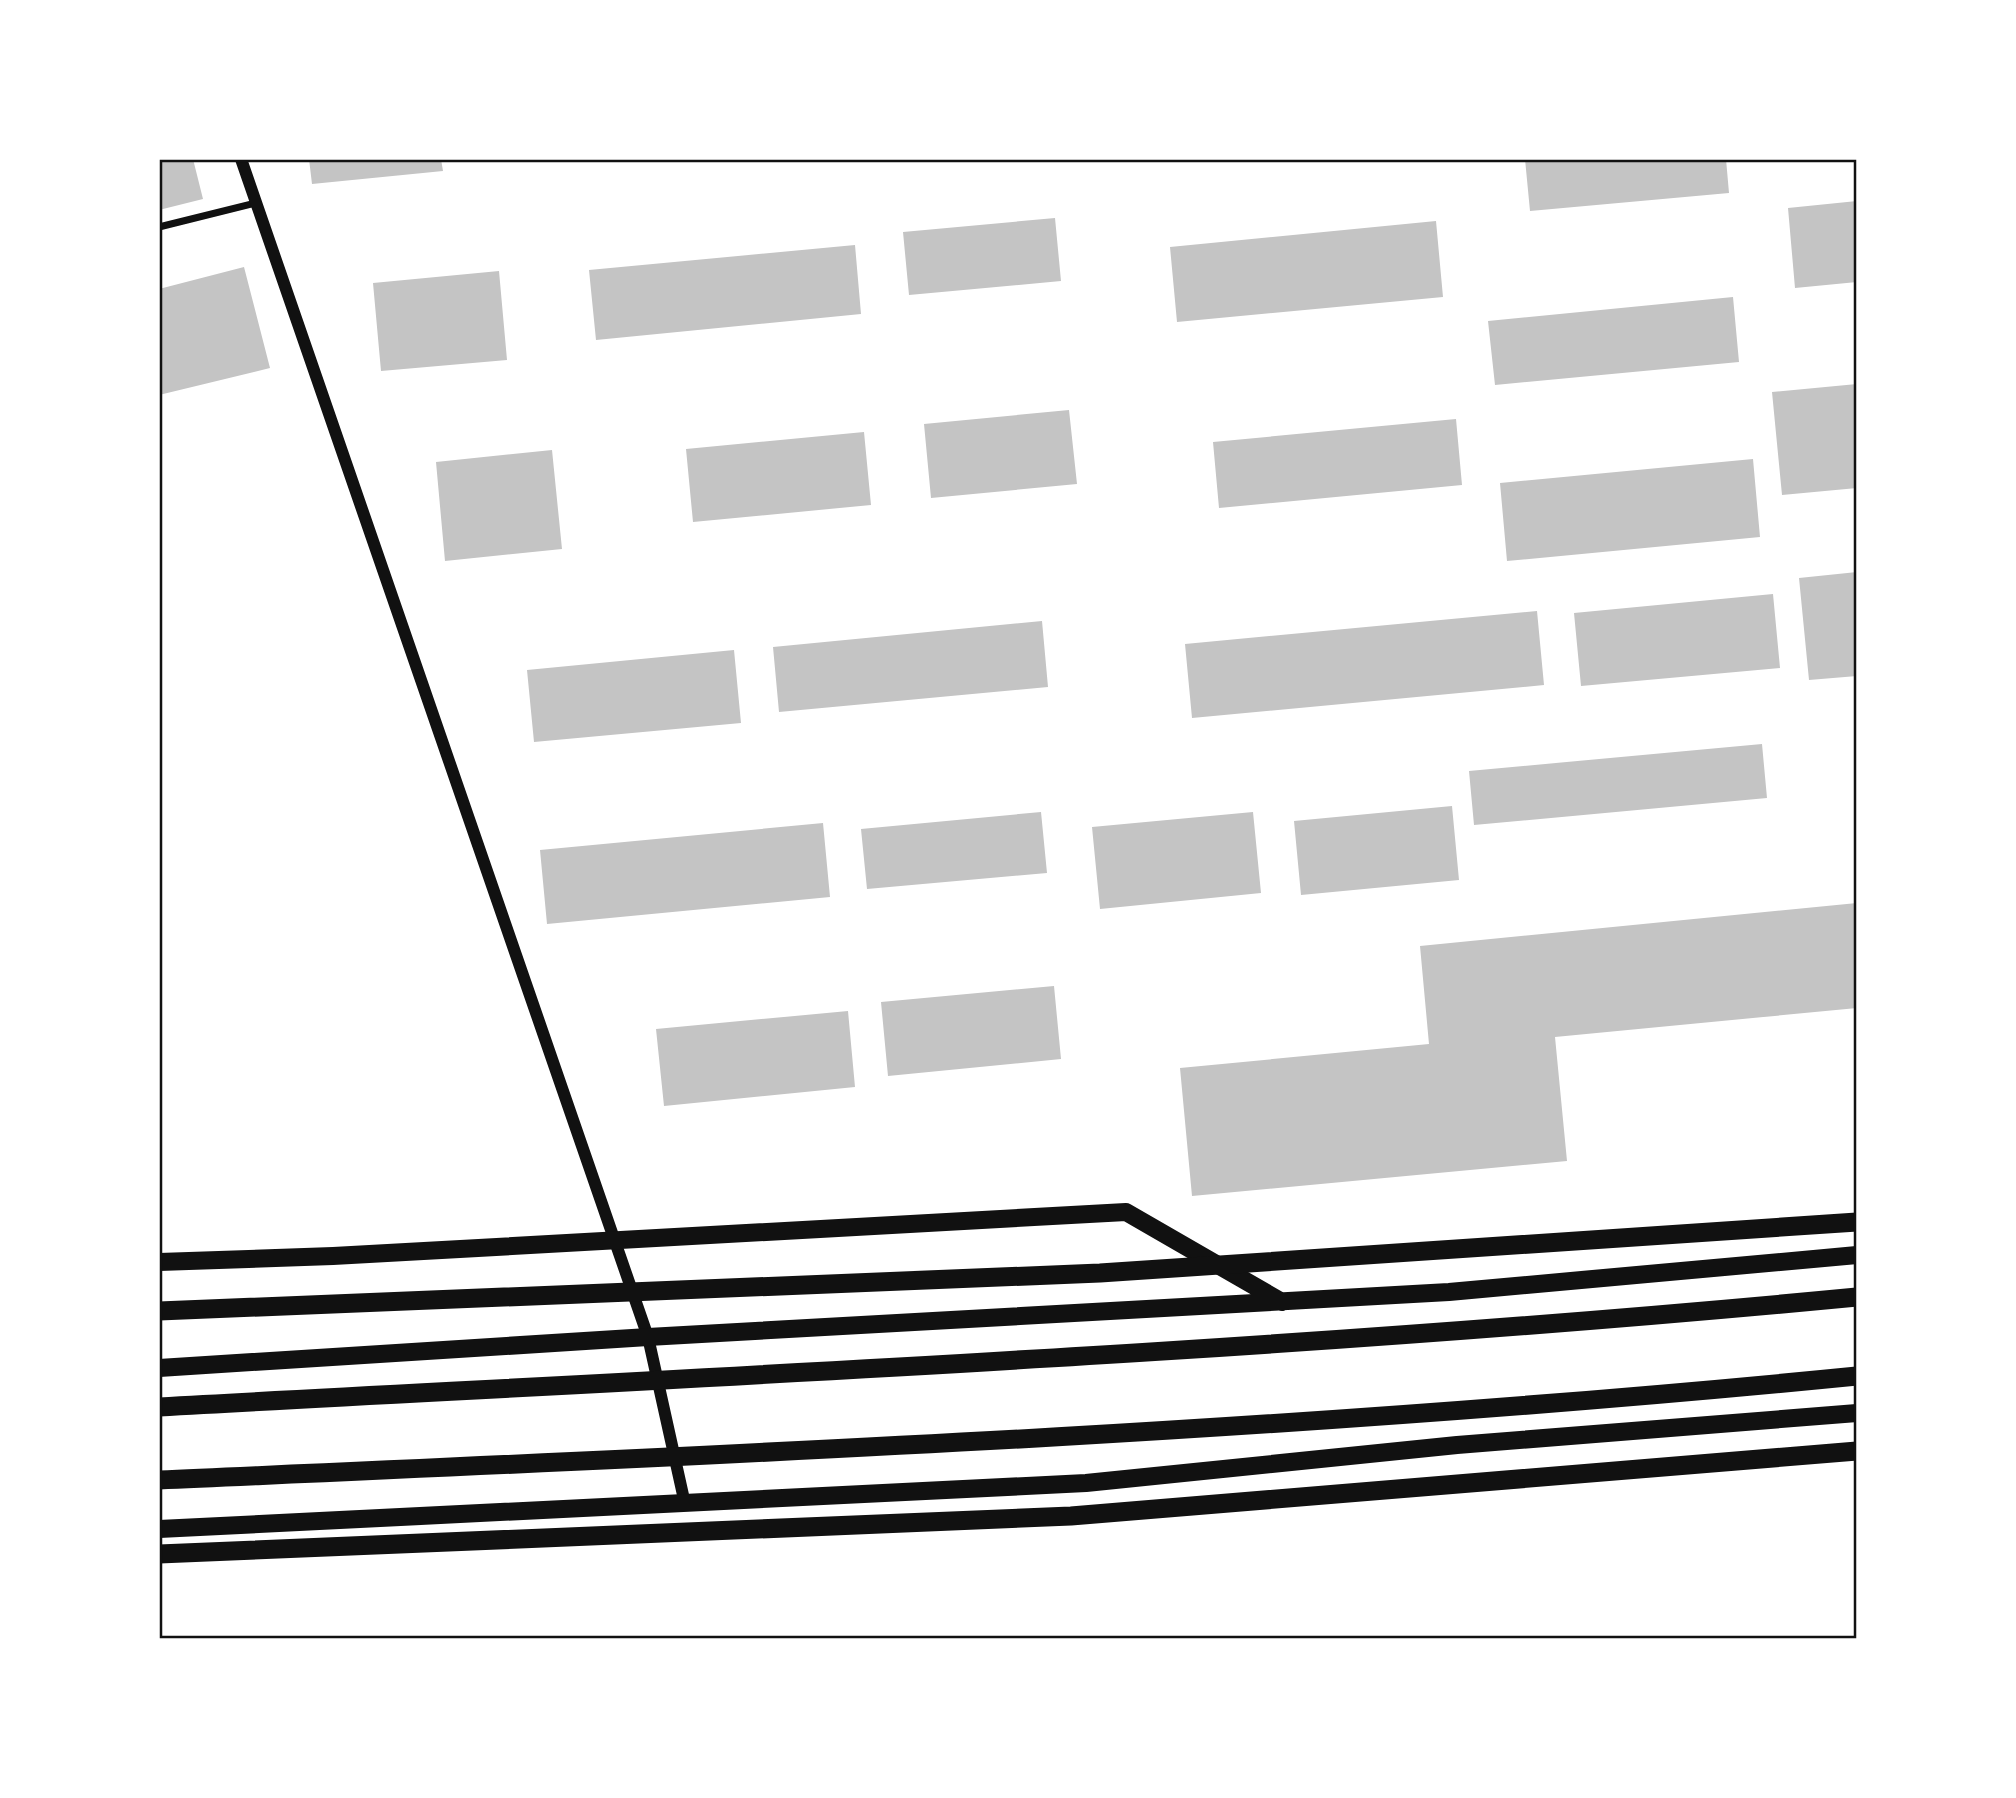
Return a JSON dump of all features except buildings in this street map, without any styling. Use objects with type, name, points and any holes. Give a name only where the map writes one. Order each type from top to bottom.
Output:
[{"type":"highway","points":[[159,1311],[1100,1273],[1857,1222]]},
{"type":"highway","points":[[159,1407],[1127,1354],[1465,1330],[1857,1297]]},
{"type":"highway","points":[[159,1480],[776,1452],[1117,1433],[1467,1409],[1857,1376]]},
{"type":"highway","points":[[159,1554],[1071,1517],[1857,1451]]},
{"type":"main road","points":[[159,1262],[333,1256],[1126,1212],[1282,1302]]},
{"type":"main road","points":[[159,1368],[648,1337],[1448,1292],[1857,1255]]},
{"type":"main road","points":[[159,1530],[1086,1483],[1457,1445],[1857,1413]]},
{"type":"street","points":[[241,159],[648,1337],[685,1504]]},
{"type":"street","points":[[159,227],[256,203]]}]
